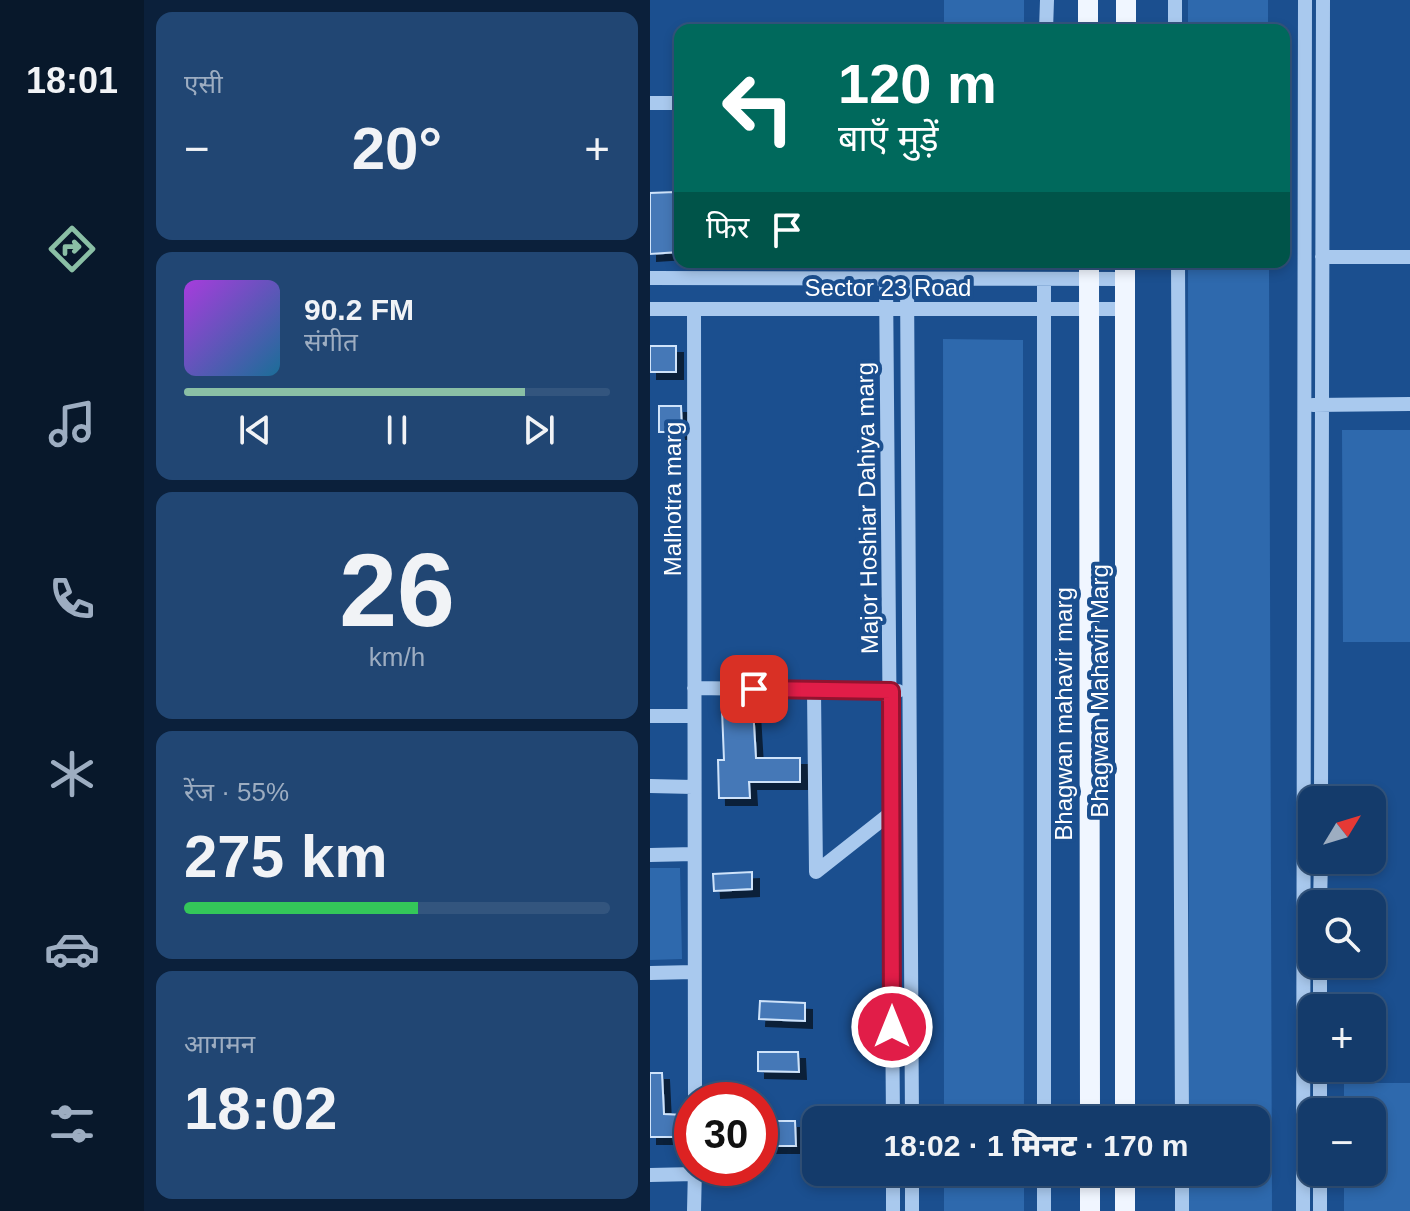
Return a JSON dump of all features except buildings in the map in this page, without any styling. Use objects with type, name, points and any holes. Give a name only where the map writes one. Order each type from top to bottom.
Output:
[{"type":"main road","points":[[1088,0],[1088,24]]},
{"type":"main road","points":[[1126,0],[1126,24]]},
{"type":"main road","name":"Bhagwan mahavir marg","points":[[1089,270],[1090,1106]]},
{"type":"main road","name":"Bhagwan Mahavir Marg","points":[[1125,270],[1125,1106]]},
{"type":"main road","points":[[1090,1186],[1090,1211]]},
{"type":"main road","points":[[1125,1186],[1125,1211]]},
{"type":"street","points":[[1046,24],[1047,0]]},
{"type":"street","points":[[1175,0],[1175,24]]},
{"type":"street","points":[[1303,1211],[1305,0]]},
{"type":"street","points":[[1321,786],[1323,0]]},
{"type":"street","points":[[650,103],[674,103]]},
{"type":"street","points":[[1322,257],[1410,257]]},
{"type":"street","points":[[1178,268],[1182,1106]]},
{"type":"street","name":"Sector 23 Road","points":[[650,278],[1044,279],[1089,270],[1125,270]]},
{"type":"street","name":"Major Hoshiar Dahiya marg","points":[[886,279],[893,1106]]},
{"type":"street","name":"Major Hoshiar Dahiya marg","points":[[907,279],[912,1106]]},
{"type":"street","points":[[1044,279],[1044,1106]]},
{"type":"street","name":"Sector 23 Road","points":[[650,309],[1126,309]]},
{"type":"street","name":"Malhotra marg","points":[[694,309],[695,1082]]},
{"type":"street","points":[[1304,405],[1410,404]]},
{"type":"street","points":[[694,688],[911,691]]},
{"type":"street","points":[[814,691],[816,872],[892,812]]},
{"type":"street","points":[[650,716],[693,716]]},
{"type":"street","points":[[650,786],[693,787]]},
{"type":"street","points":[[650,855],[694,854]]},
{"type":"street","points":[[650,973],[694,972]]},
{"type":"street","points":[[650,1175],[674,1173]]},
{"type":"street","points":[[694,1211],[695,1186]]},
{"type":"street","points":[[893,1186],[893,1211]]},
{"type":"street","points":[[912,1186],[912,1211]]},
{"type":"street","points":[[1044,1186],[1044,1211]]},
{"type":"street","points":[[1182,1186],[1182,1211]]},
{"type":"street","points":[[1320,1186],[1320,1211]]},
{"type":"shaded area","points":[[944,0],[1024,0],[1024,24],[944,24]]},
{"type":"shaded area","points":[[1188,0],[1268,0],[1268,24],[1188,24]]},
{"type":"shaded area","points":[[1188,268],[1269,268],[1272,1211],[1189,1211],[1189,1186],[1270,1186],[1270,1106],[1189,1106]]},
{"type":"shaded area","points":[[943,339],[1023,340],[1024,1106],[944,1106]]},
{"type":"shaded area","points":[[1342,430],[1410,430],[1410,642],[1343,642]]},
{"type":"shaded area","points":[[650,868],[680,868],[682,959],[650,960]]},
{"type":"shaded area","points":[[1344,1083],[1410,1083],[1410,1211],[1344,1211],[1344,1186],[1386,1186],[1386,1098],[1344,1098]]},
{"type":"shaded area","points":[[944,1186],[1024,1186],[1024,1211],[944,1211]]},
{"type":"route","points":[[754,689],[891,691],[892,1027]]}]
